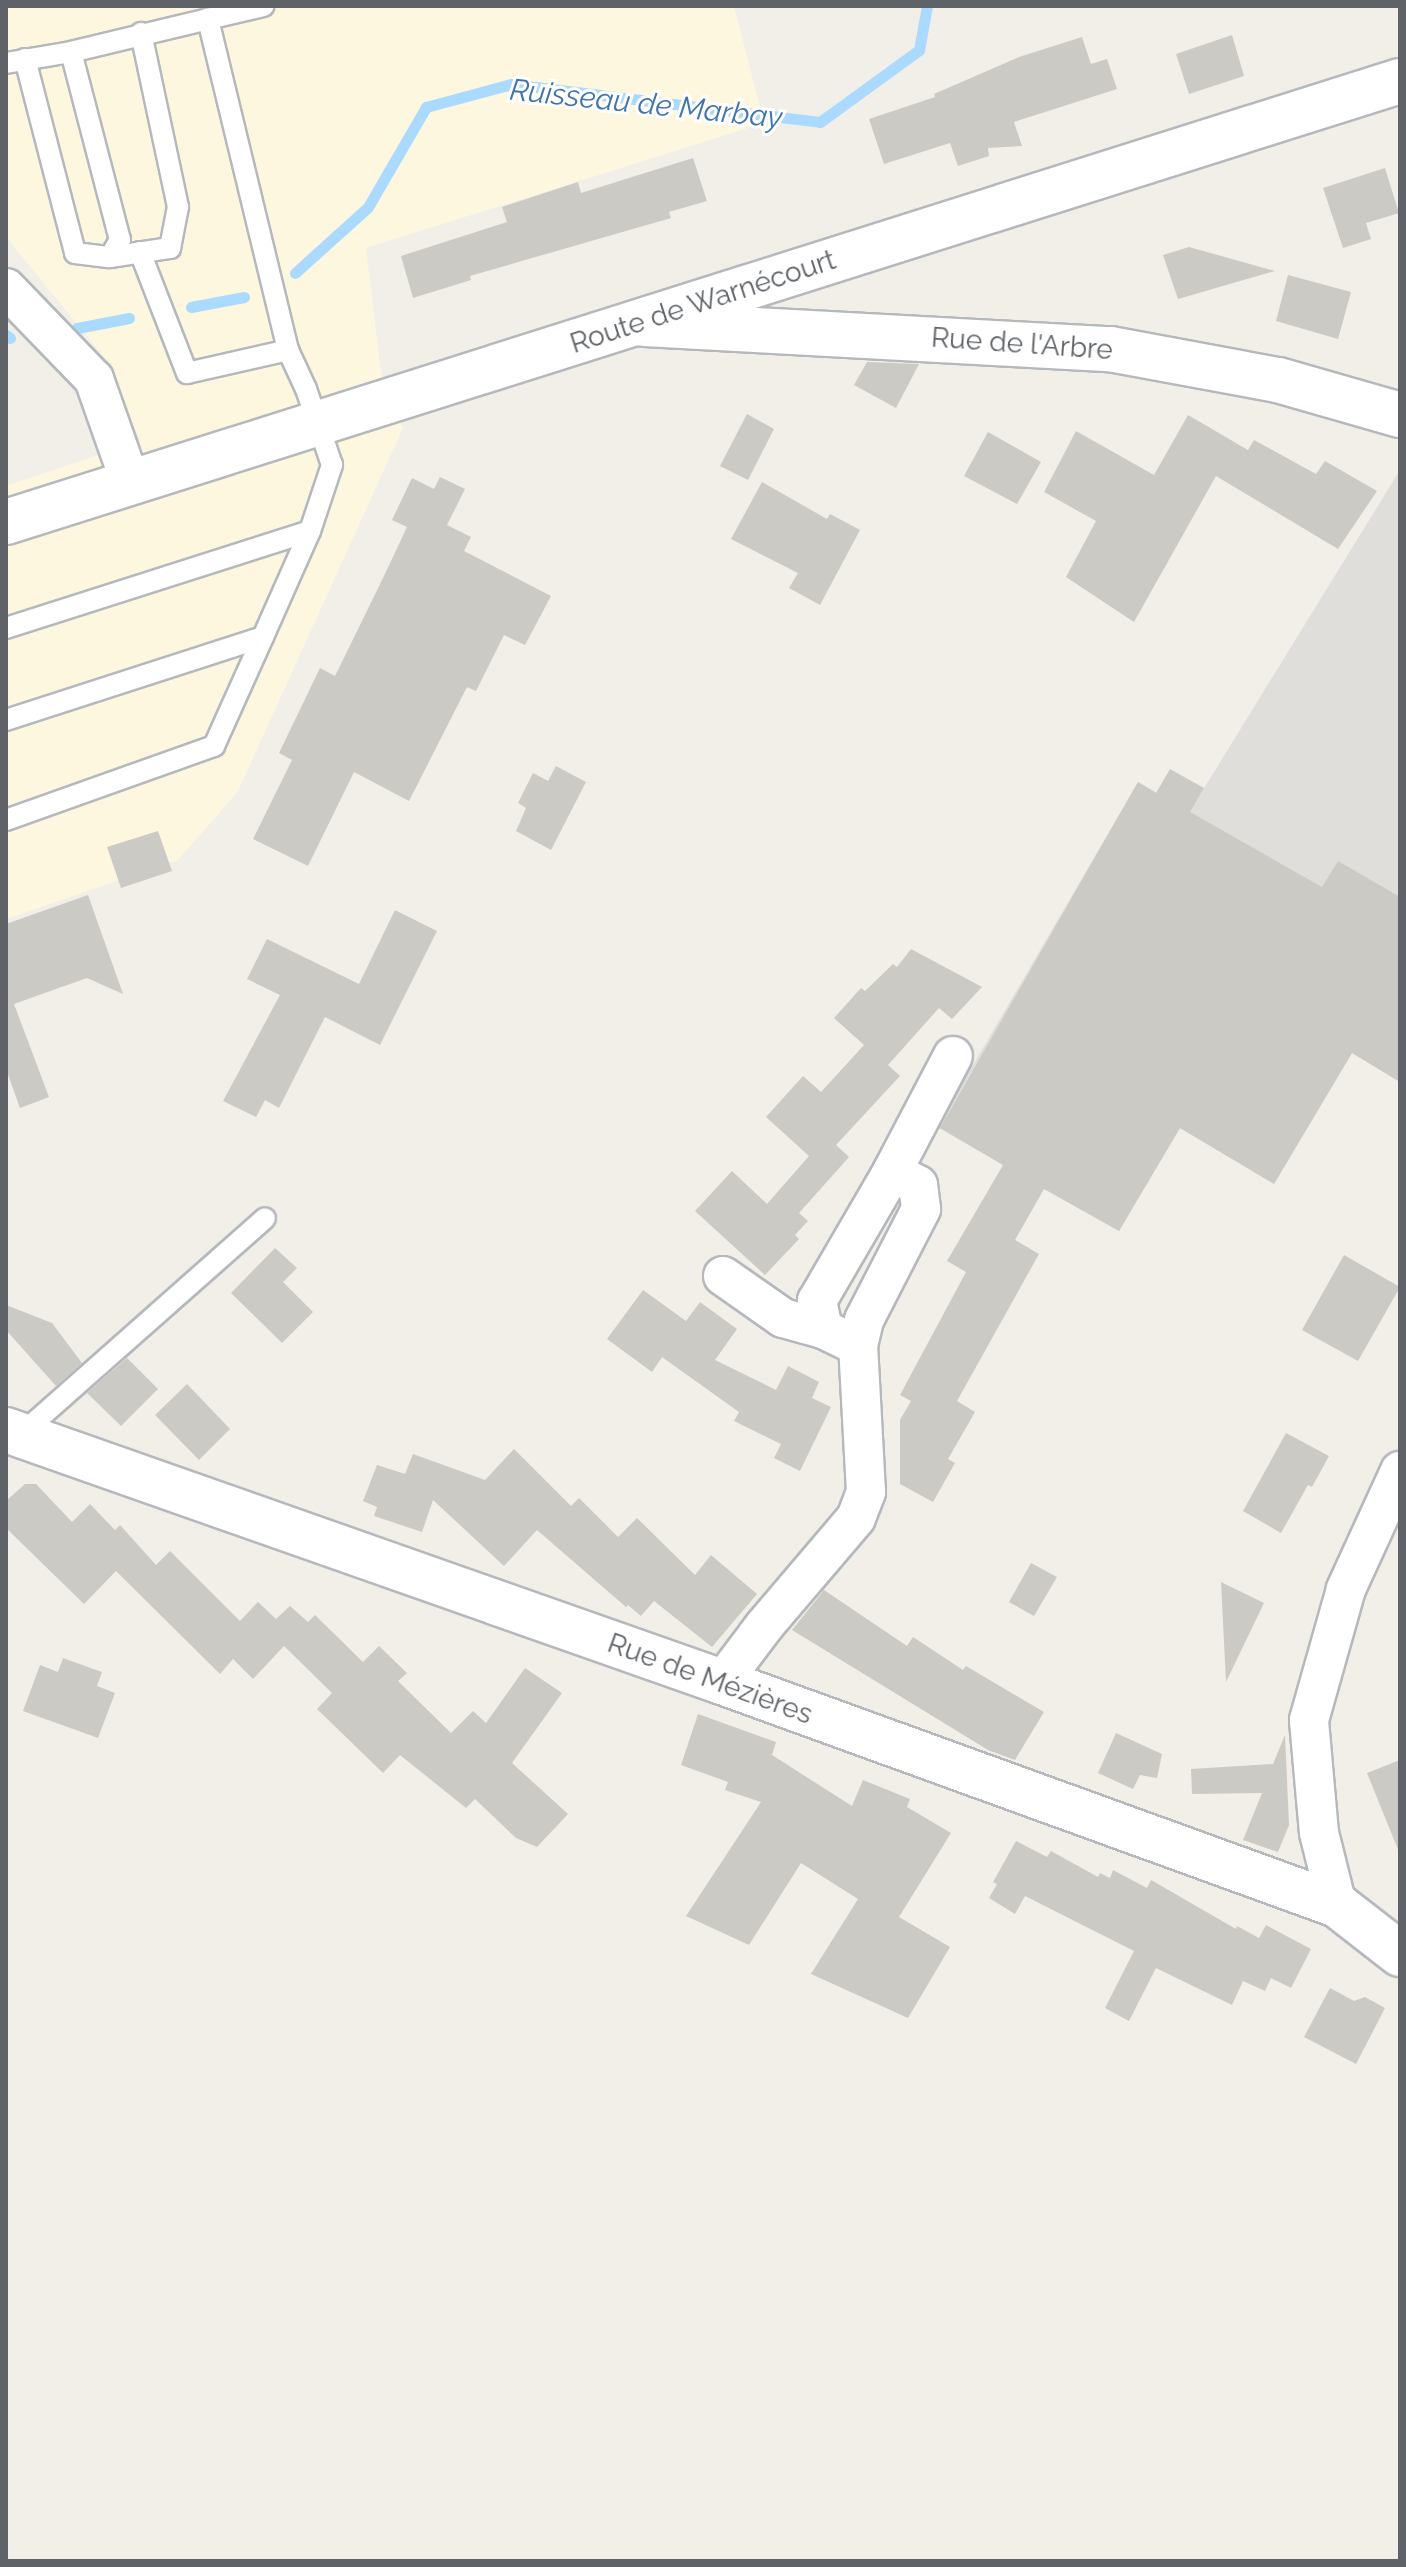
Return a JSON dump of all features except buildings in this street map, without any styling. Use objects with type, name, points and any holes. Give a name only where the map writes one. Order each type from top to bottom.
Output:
[{"type":"street","name":"Route de Warnécourt","points":[[6,522],[1400,81]]},
{"type":"street","points":[[6,288],[94,379],[131,484]]},
{"type":"street","name":"Rue de l'Arbre","points":[[638,323],[1110,349],[1278,380],[1400,415]]},
{"type":"street","points":[[823,1329],[817,1301],[892,1172],[953,1056]]},
{"type":"street","points":[[722,1682],[765,1625],[856,1518],[866,1492],[858,1346],[864,1320],[921,1209],[918,1185],[892,1172]]},
{"type":"street","points":[[723,1276],[783,1318],[823,1329],[858,1346]]},
{"type":"street","name":"Rue de Mézières","points":[[13,1432],[722,1682],[1337,1905],[1400,1954]]},
{"type":"street","points":[[1337,1905],[1319,1833],[1309,1720],[1346,1589],[1400,1471]]},
{"type":"lane","points":[[141,33],[178,207],[170,248],[110,257],[75,253],[15,61],[71,52],[141,33],[264,6]]},
{"type":"lane","points":[[6,820],[214,746],[310,531],[332,465],[306,389],[288,350],[208,19]]},
{"type":"lane","points":[[71,52],[120,240],[110,257]]},
{"type":"lane","points":[[140,252],[187,373],[288,350]]},
{"type":"lane","points":[[6,628],[310,531]]},
{"type":"lane","points":[[6,720],[263,637]]},
{"type":"lane","points":[[13,1432],[265,1218]]},
{"type":"shaded area","points":[[6,6],[734,6],[764,123],[366,248],[382,381],[403,428],[238,791],[178,860],[6,919],[6,486],[140,441],[110,364],[6,237]]},
{"type":"shaded area","points":[[1400,470],[1400,1082],[1352,1053],[1274,1184],[1180,1128],[1119,1231],[937,1127],[1138,782],[1190,811]]},
{"type":"waterway","name":"Ruisseau de Marbay","points":[[295,273],[368,207],[426,107],[511,84],[820,122],[919,50],[927,6]]},
{"type":"waterway","name":"Ruisseau de Marbay","points":[[191,307],[244,297]]},
{"type":"waterway","name":"Ruisseau de Marbay","points":[[77,328],[129,318]]},
{"type":"waterway","name":"Ruisseau de Marbay","points":[[6,335],[10,338]]}]
